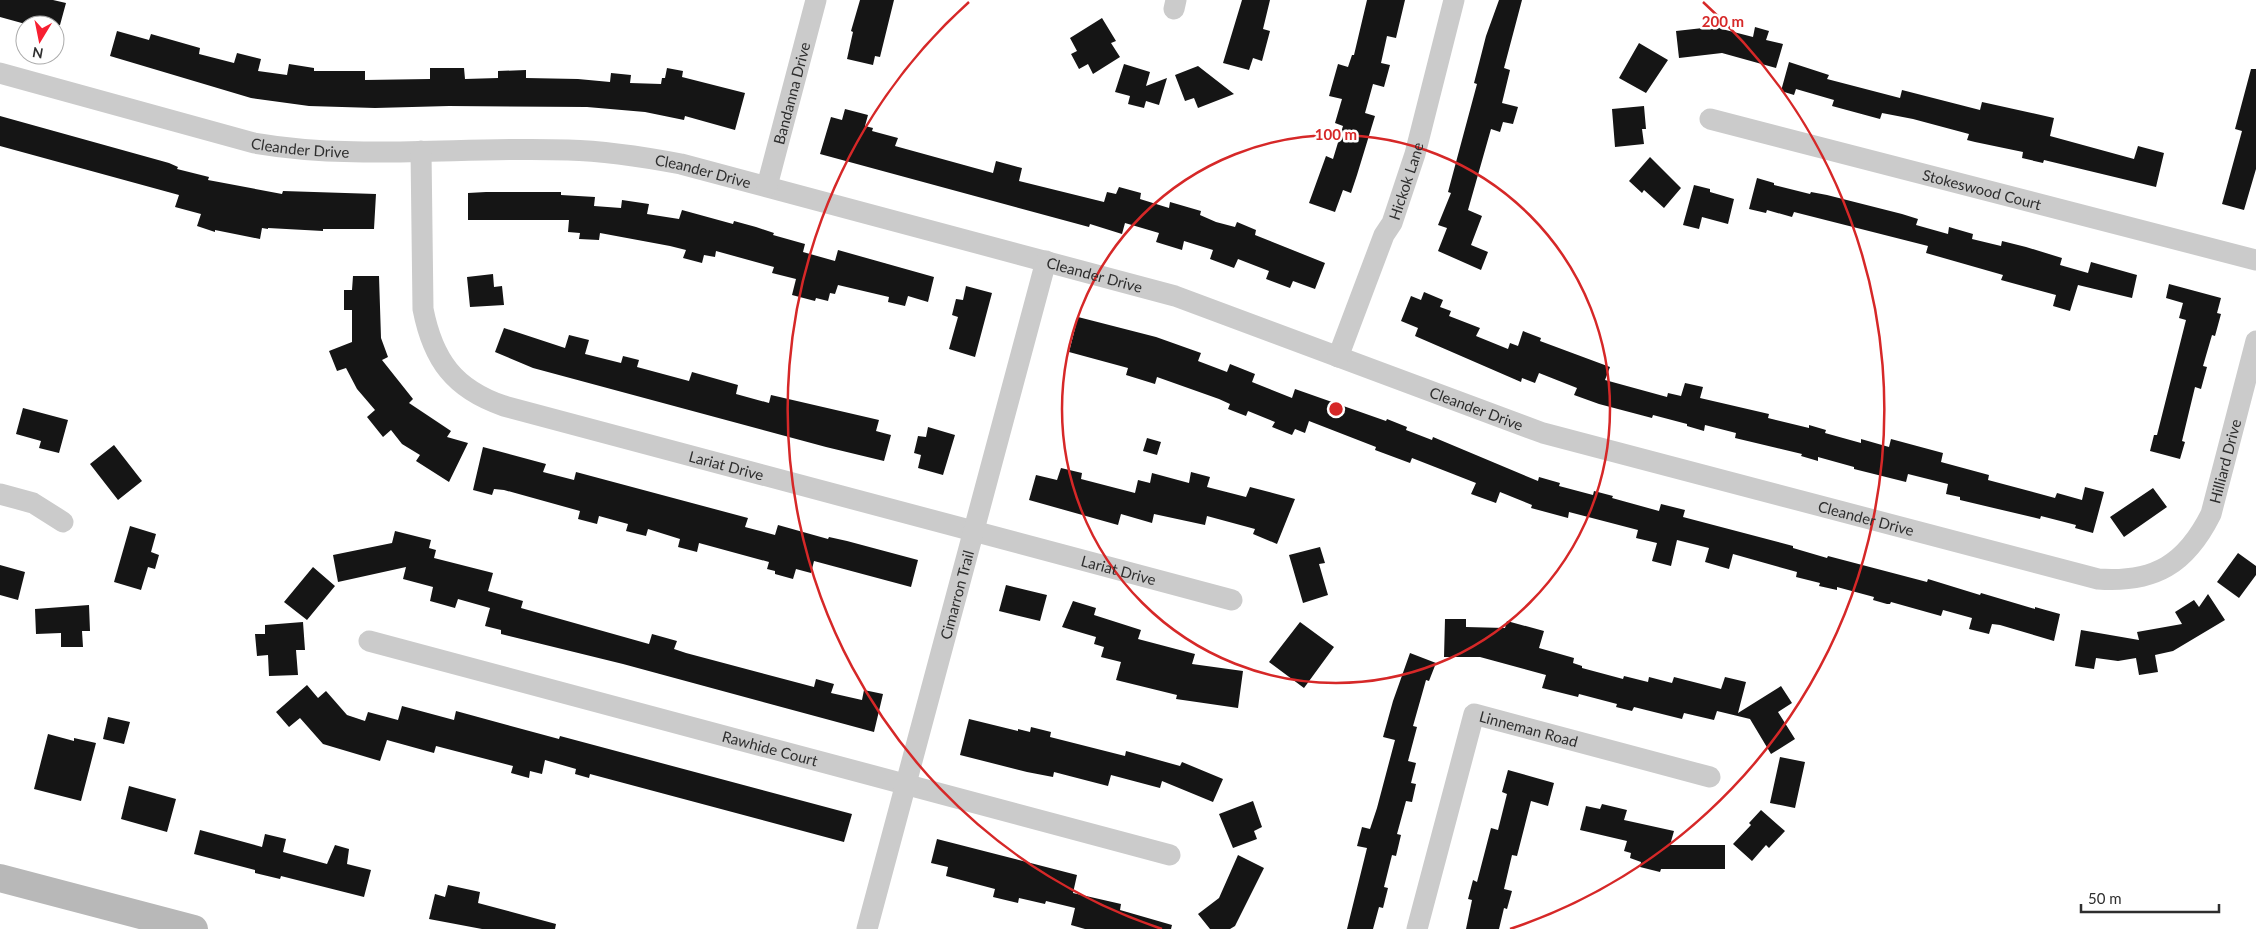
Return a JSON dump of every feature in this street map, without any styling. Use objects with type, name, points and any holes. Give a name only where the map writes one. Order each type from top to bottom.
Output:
[{"type":"street","name":"Bandanna Drive","points":[[767,186],[816,0]]},
{"type":"street","name":"Hickok Lane","points":[[1338,356],[1384,236],[1392,223],[1415,154],[1454,0]]},
{"type":"street","name":"Cleander Drive","points":[[0,73],[254,143],[290,149],[336,152],[568,150],[629,155],[681,164],[1176,296],[1426,390],[1559,437],[2098,579],[2122,581],[2145,576],[2167,567]]},
{"type":"street","name":"Stokeswood Court","points":[[1710,118],[2256,260]]},
{"type":"street","name":"Lariat Drive","points":[[421,151],[423,309],[428,334],[434,350],[448,371],[473,393],[504,406],[1232,600]]},
{"type":"street","name":"Cimarron Trail","points":[[867,929],[1046,261]]},
{"type":"street","name":"Hilliard Drive","points":[[2167,567],[2185,553],[2195,541],[2211,514],[2256,341]]},
{"type":"street","points":[[0,494],[33,503],[63,522]]},
{"type":"street","name":"Rawhide Court","points":[[369,641],[1170,855]]},
{"type":"street","name":"Linneman Road","points":[[1417,929],[1474,714],[1710,777]]},
{"type":"street","points":[[0,878],[194,929]]},
{"type":"building","points":[[0,0],[53,0],[66,3],[63,15],[15,15],[15,21],[0,17]]},
{"type":"building","points":[[860,0],[894,0],[880,57],[875,56],[873,65],[847,59],[853,32],[851,31]]},
{"type":"building","points":[[1242,0],[1270,0],[1263,29],[1270,31],[1262,61],[1253,58],[1249,70],[1223,63]]},
{"type":"building","points":[[1367,0],[1405,0],[1396,38],[1387,36],[1381,63],[1390,65],[1384,87],[1373,84],[1365,113],[1375,116],[1357,175],[1351,193],[1343,190],[1335,212],[1309,203],[1326,156],[1333,159],[1343,126],[1335,123],[1342,99],[1329,96],[1338,64],[1348,67],[1352,55],[1354,55]]},
{"type":"building","points":[[1499,0],[1522,0],[1504,68],[1510,70],[1502,103],[1518,107],[1513,124],[1503,122],[1500,132],[1491,129],[1468,210],[1482,216],[1471,245],[1488,252],[1481,270],[1438,251],[1447,228],[1438,225],[1451,193],[1448,192],[1477,84],[1474,83],[1486,36]]},
{"type":"building","points":[[1102,18],[1116,41],[1111,43],[1120,57],[1093,74],[1088,64],[1079,69],[1071,54],[1077,51],[1070,38]]},
{"type":"building","points":[[1721,26],[1722,29],[1753,37],[1755,27],[1769,31],[1766,40],[1783,44],[1776,68],[1722,53],[1679,58],[1676,31]]},
{"type":"building","points":[[117,31],[149,40],[151,34],[200,48],[199,54],[234,63],[237,53],[261,59],[258,71],[287,75],[289,64],[314,68],[314,71],[365,71],[365,80],[430,79],[430,68],[464,68],[465,79],[498,78],[498,71],[526,70],[526,78],[610,82],[611,73],[631,75],[630,83],[661,84],[662,78],[665,78],[667,68],[683,71],[682,77],[745,93],[735,130],[685,116],[684,120],[645,112],[587,107],[449,106],[375,108],[309,106],[251,98],[110,56]]},
{"type":"building","points":[[1639,43],[1668,60],[1646,93],[1619,78]]},
{"type":"building","points":[[1789,62],[1829,75],[1827,79],[1900,98],[1902,90],[1980,110],[1982,102],[2054,118],[2050,136],[2134,159],[2138,146],[2164,153],[2156,187],[2044,160],[2043,163],[2022,158],[2023,152],[1967,140],[1969,134],[1882,113],[1880,119],[1832,106],[1834,100],[1796,89],[1794,95],[1781,91]]},
{"type":"building","points":[[1124,64],[1150,72],[1146,86],[1167,78],[1159,105],[1146,101],[1144,108],[1128,104],[1130,96],[1115,92]]},
{"type":"building","points":[[1198,66],[1234,94],[1198,108],[1194,98],[1185,101],[1175,75]]},
{"type":"building","points":[[2251,69],[2256,69],[2256,169],[2244,210],[2222,204],[2242,131],[2235,129]]},
{"type":"building","points":[[1644,106],[1646,129],[1642,129],[1644,144],[1615,147],[1612,109]]},
{"type":"building","points":[[845,109],[868,115],[865,126],[873,128],[872,131],[898,138],[895,146],[993,173],[996,161],[1022,168],[1019,181],[1104,202],[1107,192],[1116,194],[1119,187],[1141,193],[1140,199],[1169,208],[1170,202],[1201,211],[1200,215],[1216,222],[1235,227],[1237,222],[1256,230],[1255,235],[1325,263],[1315,289],[1293,281],[1290,288],[1266,279],[1269,271],[1238,259],[1234,268],[1210,259],[1213,250],[1184,241],[1182,250],[1156,242],[1159,233],[1125,223],[1122,234],[1090,224],[1089,227],[820,154],[831,117],[842,120]]},
{"type":"building","points":[[0,116],[169,163],[178,167],[177,169],[209,177],[208,180],[282,194],[283,191],[376,194],[374,229],[323,229],[323,231],[262,228],[260,239],[215,230],[215,232],[197,226],[201,214],[175,207],[179,195],[0,146]]},
{"type":"building","points":[[1650,157],[1681,188],[1664,208],[1644,190],[1642,193],[1629,181]]},
{"type":"building","points":[[1757,178],[1774,183],[1774,185],[1810,194],[1811,192],[1827,195],[1902,214],[1918,219],[1916,225],[1948,234],[1949,227],[1973,234],[1972,239],[2001,246],[2002,241],[2026,247],[2062,258],[2060,265],[2088,273],[2091,262],[2137,275],[2132,298],[2078,285],[2070,311],[2053,306],[2056,295],[2001,280],[2003,275],[1926,253],[1928,246],[1794,212],[1792,217],[1767,210],[1766,213],[1749,209]]},
{"type":"building","points":[[1694,185],[1710,189],[1710,192],[1734,199],[1728,224],[1702,217],[1699,229],[1683,225]]},
{"type":"building","points":[[561,192],[561,195],[595,197],[594,206],[621,208],[622,200],[649,204],[647,214],[679,219],[682,210],[733,224],[734,221],[774,233],[773,235],[805,244],[803,252],[835,261],[838,250],[934,277],[928,302],[908,296],[905,306],[888,302],[889,297],[838,285],[835,294],[830,293],[828,301],[816,298],[815,301],[792,295],[796,279],[772,273],[774,267],[716,251],[715,257],[704,255],[702,263],[683,258],[686,250],[670,246],[600,233],[599,240],[579,239],[580,233],[568,232],[569,220],[468,220],[468,193]]},
{"type":"building","points":[[493,274],[494,287],[502,286],[504,305],[470,307],[467,277]]},
{"type":"building","points":[[353,276],[379,276],[381,338],[388,357],[382,360],[413,399],[409,403],[451,431],[447,437],[468,443],[449,482],[416,461],[420,455],[402,444],[391,430],[383,437],[367,417],[375,410],[357,389],[346,368],[337,371],[329,351],[352,342],[352,310],[344,310],[344,290],[352,290]]},
{"type":"building","points":[[2169,284],[2221,298],[2217,313],[2221,314],[2215,336],[2212,335],[2203,366],[2207,367],[2201,389],[2195,387],[2182,441],[2185,442],[2180,459],[2150,451],[2154,435],[2157,435],[2186,320],[2179,318],[2183,303],[2166,298]]},
{"type":"building","points":[[966,286],[992,293],[975,357],[949,349],[958,317],[952,315],[956,299],[963,300]]},
{"type":"building","points":[[1424,292],[1443,300],[1440,307],[1451,311],[1449,316],[1480,328],[1476,336],[1508,349],[1510,343],[1518,346],[1523,331],[1541,338],[1540,341],[1610,367],[1605,380],[1667,397],[1668,393],[1681,396],[1685,383],[1703,387],[1700,398],[1769,414],[1768,418],[1809,428],[1809,425],[1826,430],[1825,433],[1861,443],[1861,439],[1889,447],[1891,439],[1943,453],[1941,462],[1989,475],[1988,480],[2055,498],[2057,493],[2082,500],[2085,487],[2104,492],[2093,533],[2075,528],[2076,525],[2041,516],[2040,519],[1960,500],[1960,497],[1946,494],[1948,484],[1908,474],[1906,482],[1854,469],[1854,467],[1818,457],[1818,461],[1801,456],[1802,454],[1735,438],[1736,433],[1705,425],[1704,431],[1687,426],[1687,424],[1653,415],[1652,418],[1599,404],[1574,395],[1577,388],[1539,373],[1535,383],[1522,378],[1521,382],[1415,336],[1418,328],[1401,321],[1411,296],[1421,300]]},
{"type":"building","points":[[1078,317],[1156,337],[1201,353],[1198,361],[1227,372],[1230,364],[1255,374],[1252,382],[1292,398],[1295,389],[1386,421],[1387,419],[1407,427],[1406,430],[1432,440],[1433,437],[1538,481],[1539,477],[1560,483],[1559,486],[1593,495],[1594,491],[1659,511],[1661,504],[1685,510],[1683,517],[1793,546],[1793,548],[1827,558],[1828,556],[1927,582],[1928,579],[1980,595],[1981,593],[2035,609],[2035,607],[2060,614],[2054,641],[2000,625],[1992,624],[1989,634],[1969,629],[1972,618],[1943,610],[1941,616],[1891,602],[1887,604],[1873,600],[1874,597],[1837,587],[1837,590],[1819,586],[1820,583],[1796,577],[1797,572],[1733,554],[1729,569],[1705,562],[1709,548],[1677,540],[1671,566],[1652,561],[1657,543],[1636,538],[1638,530],[1569,512],[1568,518],[1531,508],[1532,505],[1500,492],[1496,503],[1471,494],[1476,483],[1412,458],[1410,463],[1375,450],[1376,447],[1309,421],[1305,433],[1295,429],[1292,435],[1272,427],[1275,422],[1248,411],[1246,416],[1228,409],[1230,404],[1219,399],[1157,377],[1155,384],[1126,375],[1128,368],[1069,352]]},
{"type":"building","points":[[504,328],[565,348],[569,335],[589,340],[585,354],[621,363],[623,356],[639,360],[637,367],[689,381],[692,372],[738,385],[736,394],[769,403],[771,395],[879,420],[876,431],[891,435],[884,461],[533,368],[495,352]]},
{"type":"building","points":[[23,408],[68,420],[59,453],[39,448],[41,441],[16,434]]},
{"type":"building","points":[[928,427],[955,435],[943,475],[918,468],[921,455],[914,453],[918,436],[926,437]]},
{"type":"building","points":[[1147,438],[1161,442],[1157,455],[1143,451]]},
{"type":"building","points":[[114,445],[142,481],[118,500],[90,464]]},
{"type":"building","points":[[483,447],[546,464],[543,472],[574,480],[576,472],[748,518],[745,527],[775,535],[778,525],[918,560],[911,587],[814,561],[811,573],[796,569],[793,579],[775,574],[775,571],[767,569],[769,562],[699,543],[697,552],[678,547],[680,539],[648,529],[646,536],[626,531],[628,524],[599,516],[597,524],[578,519],[580,511],[504,490],[494,489],[492,495],[473,490]]},
{"type":"building","points":[[1061,468],[1082,473],[1081,479],[1135,493],[1138,480],[1150,483],[1152,473],[1189,483],[1191,472],[1210,477],[1207,487],[1246,497],[1250,487],[1295,499],[1277,544],[1253,534],[1255,529],[1207,516],[1205,525],[1154,514],[1152,523],[1121,514],[1118,525],[1029,500],[1036,475],[1057,480]]},
{"type":"building","points":[[2153,488],[2167,507],[2124,537],[2110,517]]},
{"type":"building","points":[[130,526],[156,534],[151,552],[159,555],[155,569],[148,567],[141,590],[114,582]]},
{"type":"building","points":[[395,531],[431,540],[429,548],[436,550],[434,558],[493,573],[488,591],[523,601],[521,608],[649,644],[652,634],[677,641],[674,649],[686,653],[814,687],[816,679],[834,684],[831,693],[862,700],[864,690],[883,694],[874,732],[623,664],[501,634],[501,630],[485,626],[490,608],[458,599],[455,608],[430,601],[433,587],[403,579],[406,567],[338,582],[333,555],[392,543]]},
{"type":"building","points":[[1320,547],[1325,563],[1319,564],[1328,595],[1303,603],[1289,555]]},
{"type":"building","points":[[2238,553],[2256,566],[2256,575],[2239,598],[2217,582]]},
{"type":"building","points":[[0,565],[25,572],[18,600],[0,595]]},
{"type":"building","points":[[313,567],[335,586],[307,620],[284,602]]},
{"type":"building","points":[[1006,585],[1047,595],[1040,621],[999,611]]},
{"type":"building","points":[[2208,594],[2225,620],[2173,651],[2155,655],[2158,672],[2139,675],[2136,658],[2118,661],[2096,658],[2094,669],[2075,666],[2081,630],[2139,640],[2137,632],[2182,624],[2175,612],[2194,600],[2199,607]]},
{"type":"building","points":[[1073,601],[1096,608],[1094,615],[1141,630],[1138,639],[1195,654],[1192,664],[1243,671],[1238,708],[1176,699],[1177,695],[1116,680],[1121,662],[1101,657],[1104,647],[1094,644],[1096,637],[1062,627]]},
{"type":"building","points":[[89,605],[90,631],[82,631],[83,647],[61,647],[61,633],[36,634],[35,609]]},
{"type":"building","points":[[1445,619],[1466,619],[1466,627],[1505,628],[1507,621],[1544,631],[1539,648],[1574,658],[1573,663],[1582,666],[1582,668],[1623,679],[1624,676],[1648,682],[1649,677],[1672,683],[1674,677],[1721,689],[1725,677],[1746,682],[1738,713],[1781,686],[1792,703],[1778,712],[1795,739],[1771,754],[1750,719],[1717,711],[1714,720],[1684,713],[1682,719],[1634,707],[1632,711],[1616,707],[1617,704],[1579,694],[1578,697],[1542,688],[1546,675],[1480,657],[1444,657]]},
{"type":"building","points":[[303,622],[305,650],[296,650],[298,675],[269,676],[268,655],[257,656],[255,634],[265,634],[265,625]]},
{"type":"building","points":[[1300,622],[1334,647],[1304,688],[1269,662]]},
{"type":"building","points":[[1410,653],[1436,663],[1429,681],[1426,680],[1413,726],[1417,727],[1408,761],[1416,763],[1411,783],[1416,784],[1412,802],[1406,801],[1397,834],[1401,835],[1396,856],[1392,855],[1384,887],[1388,888],[1383,908],[1379,907],[1373,929],[1347,929],[1367,848],[1357,846],[1362,827],[1370,829],[1377,808],[1395,740],[1383,737]]},
{"type":"building","points":[[307,685],[318,698],[326,691],[347,715],[365,721],[368,712],[398,720],[402,706],[454,720],[456,711],[559,739],[560,736],[852,814],[844,842],[590,774],[589,778],[575,774],[576,769],[545,760],[542,774],[530,771],[529,778],[511,773],[513,766],[436,746],[434,753],[387,740],[380,761],[323,744],[300,718],[289,727],[276,712]]},
{"type":"building","points":[[108,717],[130,722],[124,744],[103,739]]},
{"type":"building","points":[[969,719],[1018,731],[1018,729],[1030,732],[1031,727],[1051,732],[1050,737],[1125,756],[1126,751],[1180,766],[1182,762],[1223,779],[1213,802],[1162,781],[1160,788],[1111,775],[1108,786],[1054,772],[1053,777],[1027,772],[960,755]]},
{"type":"building","points":[[48,734],[74,741],[74,738],[96,743],[81,801],[34,789]]},
{"type":"building","points":[[1780,757],[1805,762],[1795,808],[1770,803]]},
{"type":"building","points":[[1508,770],[1554,783],[1548,806],[1531,801],[1517,856],[1512,855],[1504,889],[1512,891],[1507,909],[1504,908],[1499,929],[1466,929],[1472,900],[1468,899],[1473,880],[1477,882],[1491,828],[1498,830],[1507,794],[1502,792]]},
{"type":"building","points":[[129,786],[176,799],[167,832],[121,819]]},
{"type":"building","points":[[1253,801],[1262,827],[1254,831],[1257,839],[1233,848],[1219,814]]},
{"type":"building","points":[[1602,804],[1627,810],[1624,820],[1674,831],[1670,845],[1725,845],[1725,869],[1661,869],[1660,872],[1640,867],[1641,862],[1630,858],[1631,853],[1624,851],[1627,841],[1580,830],[1586,806],[1600,809]]},
{"type":"building","points":[[1761,810],[1785,831],[1769,848],[1766,845],[1752,861],[1733,844],[1751,825],[1749,823]]},
{"type":"building","points":[[200,830],[262,847],[265,834],[286,839],[283,852],[327,864],[335,845],[349,849],[347,864],[371,870],[364,897],[281,876],[280,879],[255,873],[255,870],[194,854]]},
{"type":"building","points":[[937,839],[1077,875],[1073,893],[1121,904],[1120,910],[1172,925],[1171,929],[1085,929],[1071,925],[1075,908],[1046,901],[1045,904],[1019,898],[1018,903],[993,897],[995,889],[946,876],[948,867],[931,863]]},
{"type":"building","points":[[1238,855],[1264,868],[1235,926],[1230,929],[1210,929],[1198,914],[1219,898]]},
{"type":"building","points":[[448,885],[480,892],[478,903],[556,924],[555,929],[482,929],[429,919],[435,894],[445,897]]}]
